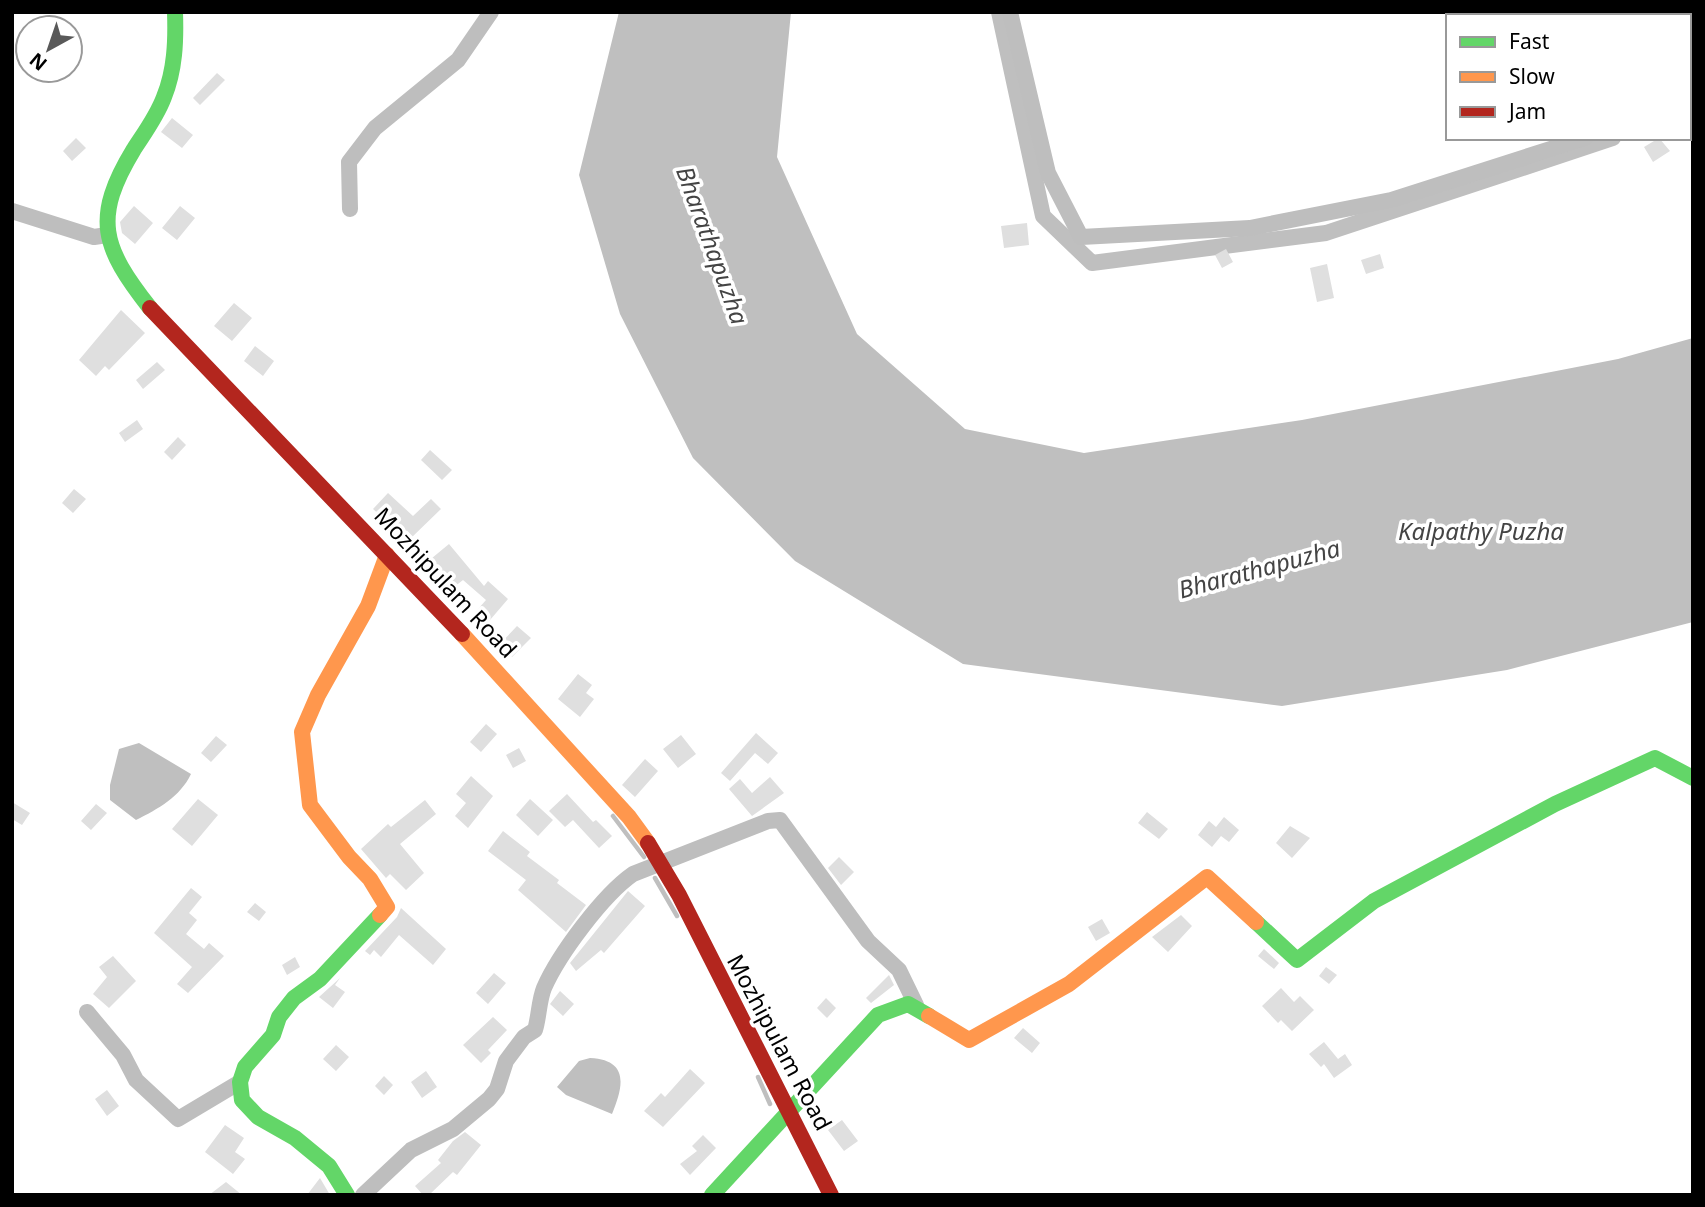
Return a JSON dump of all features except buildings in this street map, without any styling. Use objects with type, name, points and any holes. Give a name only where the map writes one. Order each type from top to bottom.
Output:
[{"type":"street","points":[[12,211],[101,236],[118,177],[163,100],[177,51],[175,12]]},
{"type":"street","points":[[350,209],[349,162],[375,128],[458,60],[491,12]]},
{"type":"street","points":[[1010,12],[1048,173],[1081,237],[1250,228],[1391,200],[1579,140]]},
{"type":"street","name":"Mozhipulam Road","points":[[101,236],[142,298],[218,383],[263,424],[510,684],[631,820],[661,863],[831,1195]]},
{"type":"street","points":[[347,1195],[329,1166],[295,1138],[258,1117],[242,1100],[240,1082],[245,1067],[273,1035],[279,1017],[294,998],[320,979],[387,907],[370,879],[349,857],[310,805],[302,732],[318,695],[368,606],[387,555]]},
{"type":"street","points":[[908,1004],[969,1040],[1069,984],[1207,877],[1297,960],[1374,901],[1555,804],[1656,758],[1693,778]]},
{"type":"street","points":[[363,1195],[411,1150],[453,1129],[489,1099],[497,1089],[506,1061],[524,1037],[535,1030],[543,989],[562,954],[618,884],[633,874],[768,821],[780,820],[868,941],[899,970],[916,1005],[908,1004],[878,1015],[712,1195]]},
{"type":"street","points":[[87,1012],[123,1055],[136,1080],[178,1119],[240,1082]]},
{"type":"water","name":"Kalpathy Puzha","points":[[619,12],[791,12],[777,157],[857,334],[965,429],[1084,453],[1302,420],[1618,359],[1693,338],[1693,622],[1507,670],[1282,706],[963,664],[795,561],[693,458],[620,314],[579,175]]},
{"type":"water","points":[[139,743],[191,774],[175,796],[136,820],[110,800],[110,785],[119,749]]},
{"type":"water","points":[[590,1058],[603,1060],[617,1069],[620,1077],[619,1094],[612,1114],[566,1095],[557,1087],[579,1061]]},
{"type":"waterway","points":[[999,12],[1043,216],[1092,263],[1326,233],[1607,140]]},
{"type":"waterway","points":[[613,816],[644,857]]},
{"type":"waterway","points":[[655,878],[677,916]]},
{"type":"waterway","points":[[758,1077],[770,1104]]},
{"type":"traffic: fast","points":[[150,308],[121,267],[108,232],[108,214],[112,194],[121,173],[154,117],[168,87],[174,55],[175,12]]},
{"type":"traffic: fast","points":[[1256,922],[1297,960],[1374,901],[1555,804],[1655,758],[1693,778]]},
{"type":"traffic: fast","points":[[347,1195],[329,1166],[295,1138],[258,1117],[242,1100],[240,1082],[245,1067],[273,1035],[279,1017],[294,998],[320,979],[380,915]]},
{"type":"traffic: fast","points":[[712,1195],[878,1015],[908,1004],[929,1016]]},
{"type":"traffic: slow","points":[[380,915],[387,907],[370,879],[349,857],[310,805],[302,732],[318,695],[368,606],[387,555]]},
{"type":"traffic: slow","points":[[462,634],[629,817],[648,843]]},
{"type":"traffic: slow","points":[[929,1016],[969,1040],[1069,984],[1207,877],[1256,922]]},
{"type":"traffic: jam","points":[[150,308],[462,634]]},
{"type":"traffic: jam","points":[[648,843],[679,895],[831,1195]]},
{"type":"water label","name":"Bharathapuzha","points":[[713,245]]},
{"type":"water label","name":"Bharathapuzha","points":[[1259,568]]}]
